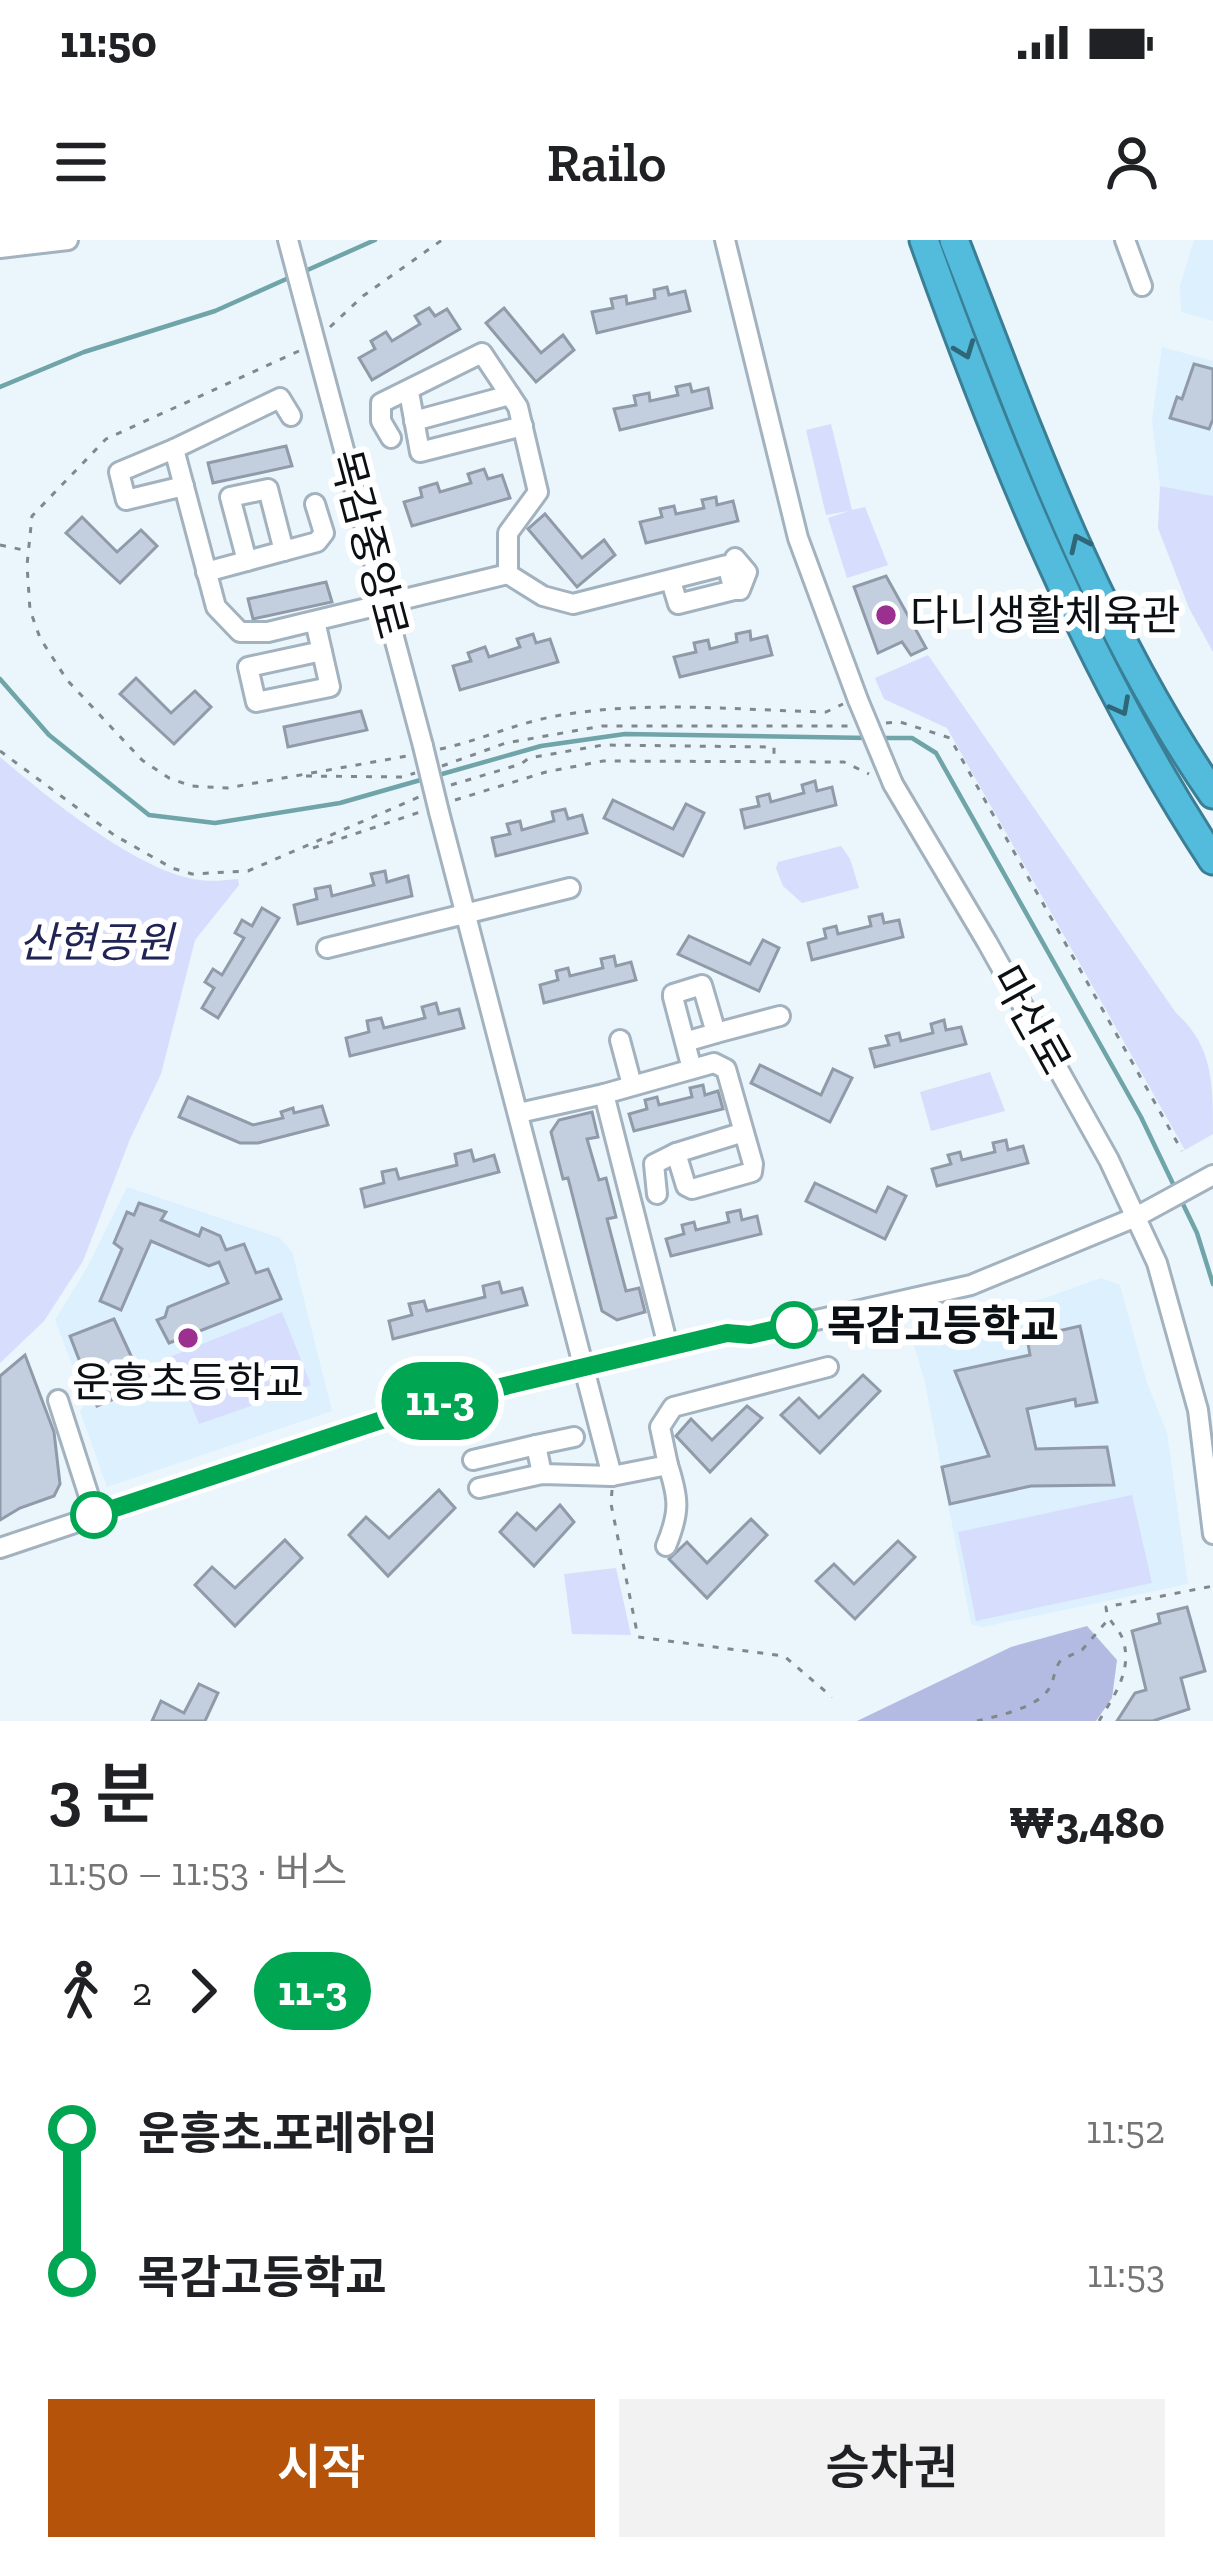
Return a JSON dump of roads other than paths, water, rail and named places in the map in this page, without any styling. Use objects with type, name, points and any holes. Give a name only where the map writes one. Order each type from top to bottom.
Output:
[{"type":"highway","points":[[924,240],[1007,462],[1086,641],[1156,772],[1213,860]]},
{"type":"highway","points":[[954,240],[1031,439],[1112,616],[1181,748],[1213,794]]},
{"type":"street","points":[[0,248],[68,240]]},
{"type":"street","name":"목감중앙로","points":[[288,240],[467,914]]},
{"type":"street","name":"마산로","points":[[725,240],[798,538],[892,784],[1109,1160],[1157,1263],[1198,1410],[1213,1534]]},
{"type":"street","points":[[1125,240],[1142,286]]},
{"type":"street","points":[[392,438],[381,422],[381,403],[482,352],[518,407],[538,492],[508,533],[508,574]]},
{"type":"street","points":[[409,392],[420,452],[523,426]]},
{"type":"street","points":[[414,421],[510,395]]},
{"type":"street","points":[[184,486],[126,500],[119,472],[280,398],[291,416]]},
{"type":"street","points":[[174,449],[216,608],[240,632],[268,632],[508,574],[543,596],[573,604],[727,565],[734,590],[740,590],[747,572],[735,558]]},
{"type":"street","points":[[247,561],[230,497],[268,489],[284,551]]},
{"type":"street","points":[[206,572],[317,542],[324,533],[316,503]]},
{"type":"street","points":[[315,621],[322,651]]},
{"type":"street","points":[[327,948],[569,888]]},
{"type":"street","points":[[467,914],[612,1476]]},
{"type":"street","points":[[692,1069],[675,992],[702,985],[716,1033]]},
{"type":"street","points":[[685,1042],[780,1016]]},
{"type":"street","points":[[620,1040],[632,1085]]},
{"type":"street","points":[[520,1113],[714,1063],[726,1069],[754,1164],[752,1172],[692,1189],[686,1186],[676,1153]]},
{"type":"street","points":[[604,1094],[668,1346]]},
{"type":"street","points":[[657,1194],[654,1164],[662,1157],[744,1132]]},
{"type":"street","points":[[0,1548],[430,1404],[668,1346],[727,1333],[750,1335],[970,1285],[1136,1217],[1213,1175]]},
{"type":"street","points":[[667,1546],[678,1517],[660,1426],[673,1407],[828,1367]]},
{"type":"street","points":[[58,1400],[94,1515]]},
{"type":"street","points":[[473,1460],[574,1437]]},
{"type":"street","points":[[536,1445],[542,1474]]},
{"type":"street","points":[[479,1488],[542,1474],[612,1476],[668,1465]]},
{"type":"waterway","points":[[303,272],[375,240]]},
{"type":"waterway","points":[[0,387],[84,352],[215,311],[293,276]]},
{"type":"waterway","points":[[0,679],[49,735],[149,815],[215,823],[340,803],[424,779]]},
{"type":"waterway","points":[[435,776],[541,746],[625,734],[869,738]]},
{"type":"waterway","points":[[880,738],[912,738],[936,753],[1141,1117],[1176,1190]]},
{"type":"waterway","points":[[1181,1200],[1213,1284]]},
{"type":"place","name":"다니생활체육관","points":[[886,615]]},
{"type":"place","name":"목감고등학교","points":[[794,1325]]},
{"type":"place","name":"운흥초등학교","points":[[188,1338]]},
{"type":"park label","name":"산현공원","points":[[96,942]]}]
